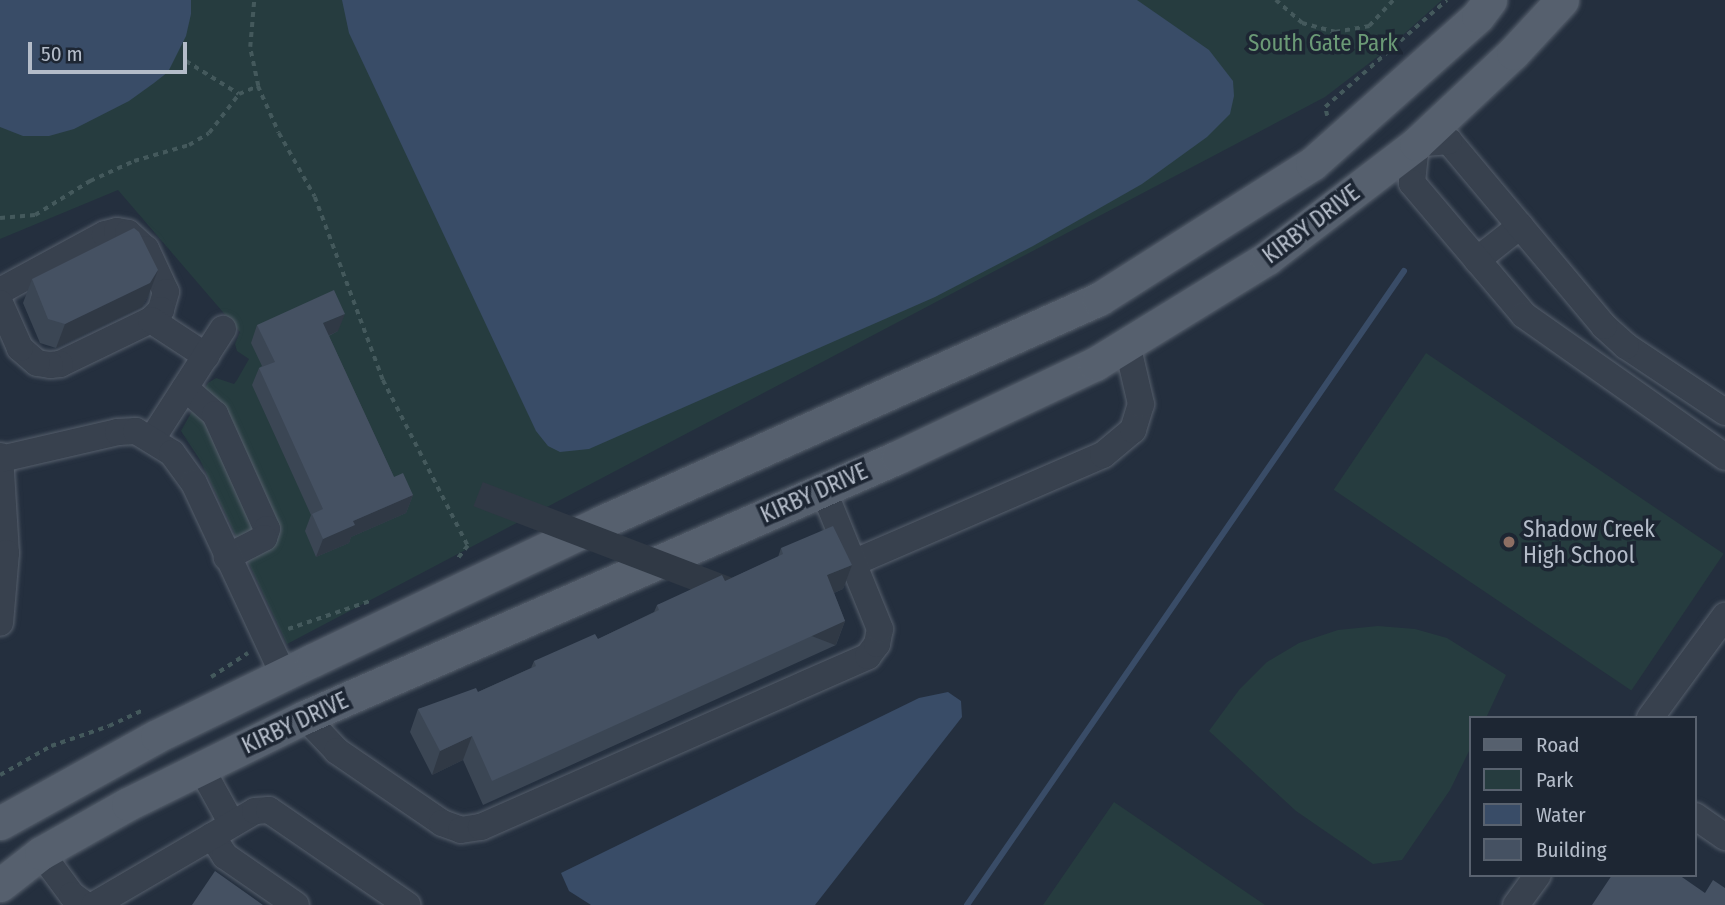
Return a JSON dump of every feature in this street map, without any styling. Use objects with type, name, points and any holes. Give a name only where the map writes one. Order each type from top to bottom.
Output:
[{"type":"main road","name":"KIRBY DRIVE","points":[[8,817],[157,736],[602,522],[1099,299],[1312,164],[1478,16],[1490,0]]},
{"type":"main road","name":"KIRBY DRIVE","points":[[0,885],[41,853],[128,804],[305,717],[822,489],[1095,364],[1267,258],[1416,144],[1513,53],[1562,0]]},
{"type":"main road","points":[[1381,102],[1416,144]]},
{"type":"main road","points":[[283,674],[305,717]]},
{"type":"main road","points":[[8,817],[41,853]]},
{"type":"street","points":[[1725,412],[1626,346],[1604,326],[1449,141],[1416,144],[1412,183],[1524,315],[1552,338],[1725,457]]},
{"type":"street","points":[[1477,260],[1520,226]]},
{"type":"street","points":[[0,291],[117,231],[128,233],[146,248],[166,292],[160,310],[151,320],[71,358],[50,365],[37,363],[20,348],[0,303]]},
{"type":"street","points":[[151,320],[205,356]]},
{"type":"street","points":[[152,439],[223,329]]},
{"type":"street","points":[[853,563],[1103,455],[1133,430],[1141,404],[1127,344]]},
{"type":"street","points":[[185,388],[215,414],[267,529],[264,538],[228,557]]},
{"type":"street","points":[[1,618],[3,552],[0,458],[118,432],[136,431],[172,453],[194,483],[283,674]]},
{"type":"street","points":[[305,717],[337,751],[442,823],[461,830],[481,827],[868,656],[877,643],[880,629],[822,489]]},
{"type":"street","points":[[1651,716],[1725,616]]},
{"type":"street","points":[[201,768],[222,830],[225,856],[296,905]]},
{"type":"street","points":[[94,905],[255,811],[268,810],[407,905]]},
{"type":"street","points":[[1697,817],[1725,837]]},
{"type":"street","points":[[41,853],[72,895],[86,905]]},
{"type":"street","points":[[1517,905],[1537,877]]},
{"type":"path","points":[[254,0],[250,47],[258,86],[279,133],[315,197],[383,380],[468,546],[453,565]]},
{"type":"path","points":[[1276,0],[1302,23],[1335,32],[1370,26],[1393,0]]},
{"type":"path","points":[[1332,124],[1324,113],[1325,107],[1447,0]]},
{"type":"path","points":[[186,61],[239,94]]},
{"type":"path","points":[[0,218],[35,215],[90,181],[134,161],[189,145],[209,133],[239,94],[258,86]]},
{"type":"path","points":[[211,677],[287,629],[376,599]]},
{"type":"path","points":[[0,775],[51,746],[110,726],[151,706]]},
{"type":"green space","name":"South Gate Park","points":[[0,0],[1442,0],[1385,51],[1325,97],[287,644],[200,460],[181,431],[208,383],[216,378],[234,384],[237,380],[249,359],[237,351],[235,344],[240,332],[118,190],[0,239]]},
{"type":"green space","points":[[1426,353],[1724,554],[1631,691],[1334,490]]},
{"type":"green space","points":[[1378,626],[1415,629],[1447,638],[1506,675],[1487,716],[1470,716],[1470,749],[1450,790],[1402,860],[1373,864],[1296,811],[1209,731],[1239,690],[1267,662],[1299,643],[1338,630]]},
{"type":"green space","points":[[1114,802],[1265,905],[1043,905]]},
{"type":"water","points":[[0,0],[191,0],[191,14],[186,36],[168,72],[154,83],[129,101],[74,129],[49,136],[23,136],[0,127]]},
{"type":"water","points":[[342,0],[1137,0],[1209,50],[1233,81],[1234,96],[1230,114],[1207,137],[1142,184],[1033,246],[935,297],[589,449],[560,452],[548,446],[536,431],[349,33]]},
{"type":"water","points":[[948,692],[961,701],[962,717],[815,905],[591,905],[569,891],[561,873],[919,698]]},
{"type":"building","points":[[134,228],[139,232],[158,270],[150,283],[65,324],[48,319],[32,279]]},
{"type":"building","points":[[334,290],[345,314],[323,323],[394,477],[403,473],[413,495],[353,521],[355,525],[323,539],[312,514],[323,509],[259,368],[275,362],[257,325]]},
{"type":"building","points":[[833,526],[852,565],[827,575],[845,621],[492,781],[472,736],[440,751],[418,709],[476,688],[478,692],[536,666],[534,661],[595,634],[598,639],[659,610],[657,605],[722,575],[725,581],[783,554],[781,548]]},
{"type":"building","points":[[215,871],[263,905],[192,905]]},
{"type":"building","points":[[1611,877],[1682,877],[1705,893],[1713,880],[1725,888],[1725,905],[1592,905]]},
{"type":"waterway","points":[[967,905],[1404,271]]},
{"type":"place","name":"Shadow Creek High School","points":[[1509,542]]}]
